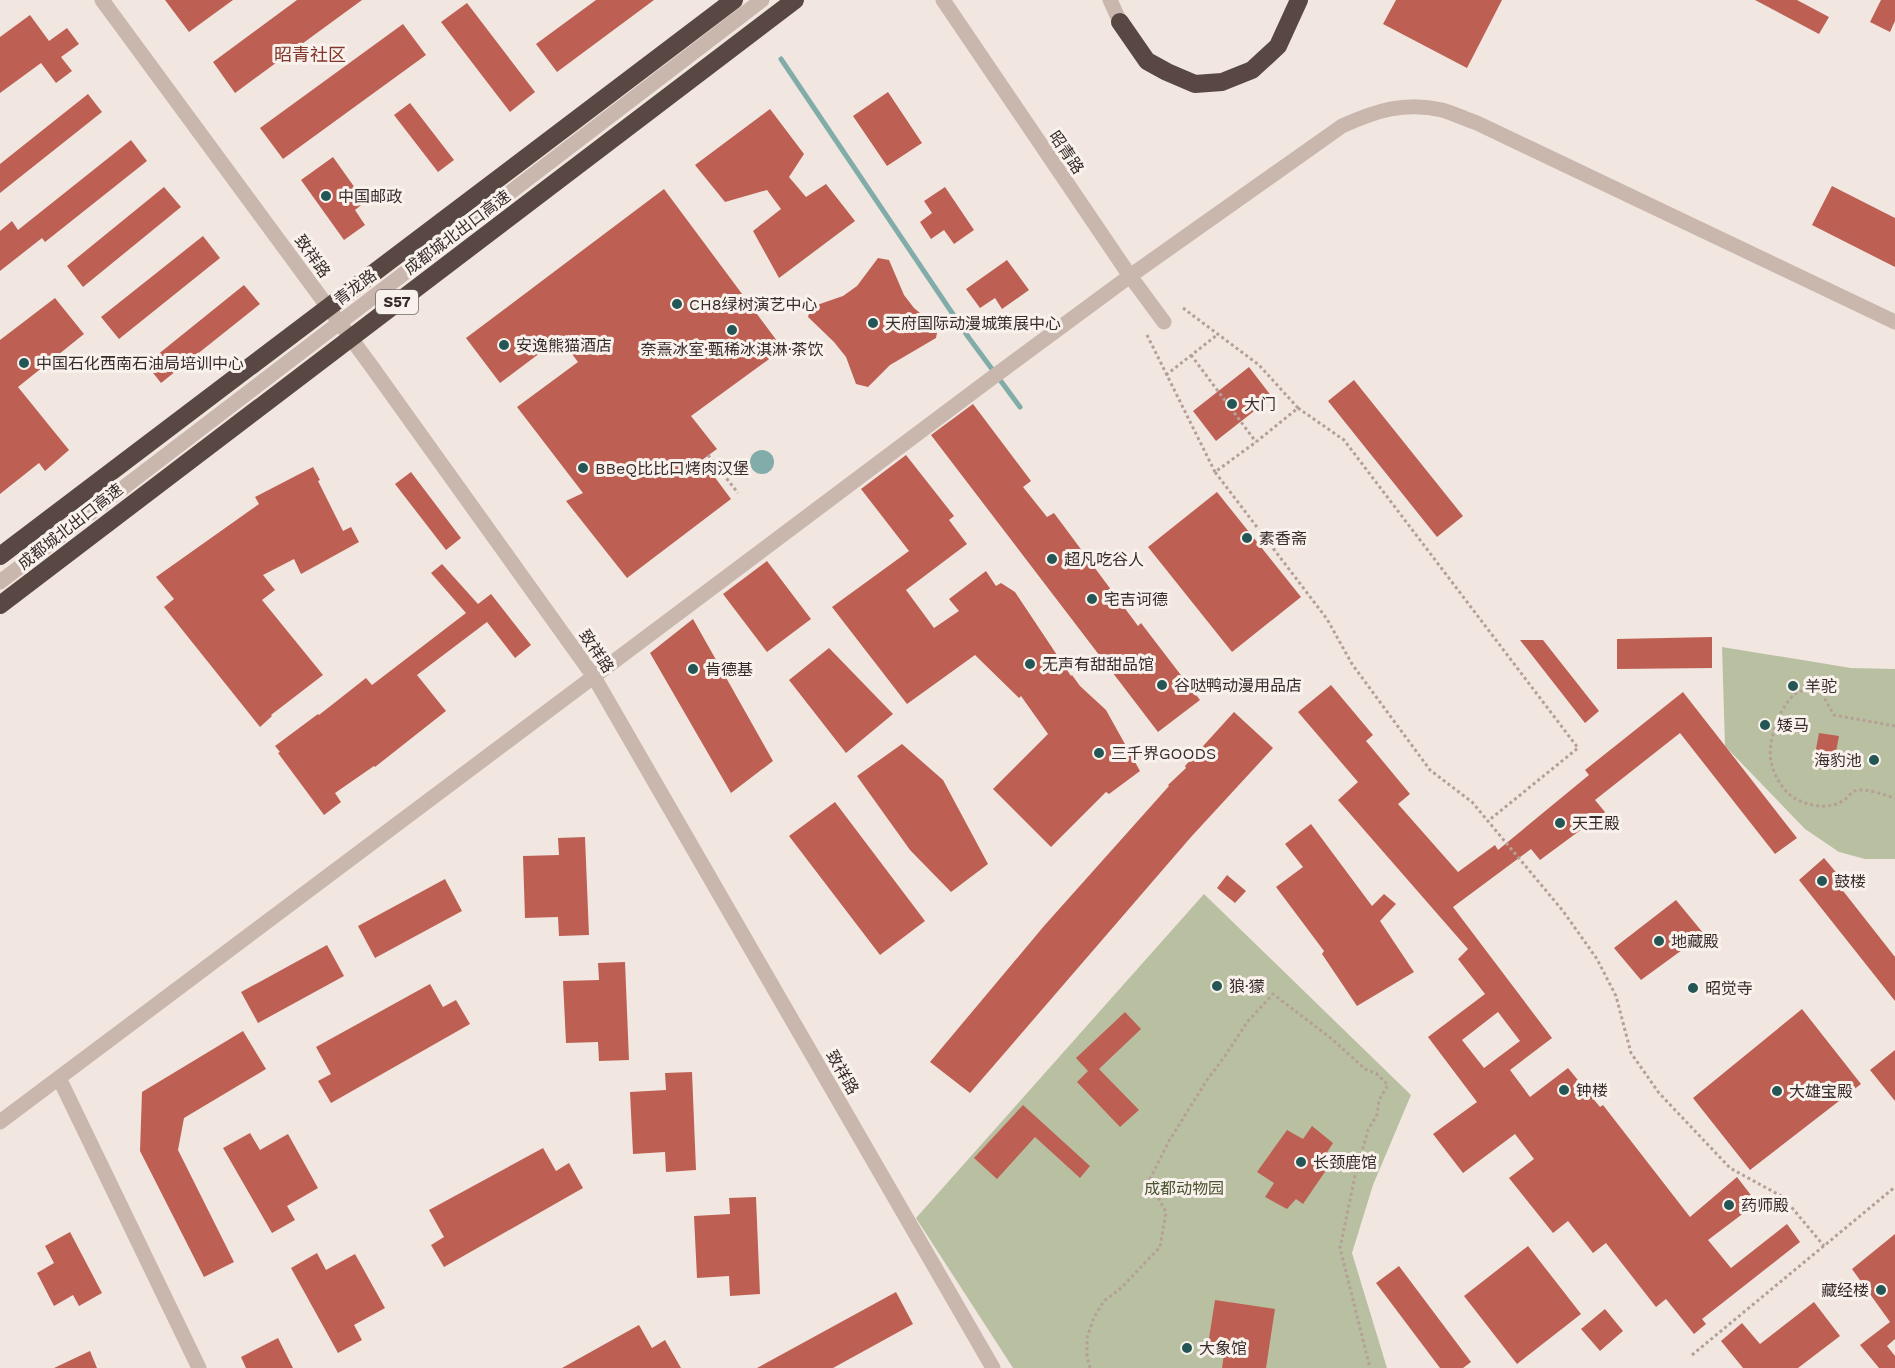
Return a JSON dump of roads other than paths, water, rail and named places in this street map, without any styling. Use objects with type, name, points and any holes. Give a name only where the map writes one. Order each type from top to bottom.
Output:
[{"type":"highway","name":"成都城北出口高速","points":[[0,556],[734,0]]},
{"type":"highway","name":"成都城北出口高速","points":[[0,605],[795,0]]},
{"type":"highway","points":[[1120,22],[1147,61],[1194,84],[1222,82],[1252,70],[1278,46],[1299,0]]},
{"type":"street","name":"致祥路","points":[[102,0],[339,322],[594,677],[993,1368]]},
{"type":"street","name":"青龙路","points":[[0,582],[762,0]]},
{"type":"street","name":"昭青路","points":[[943,0],[1130,276],[1164,322]]},
{"type":"street","points":[[1110,0],[1120,22]]},
{"type":"street","points":[[0,1122],[1130,276],[1342,126],[1374,112],[1408,106],[1442,110],[1477,123],[1895,322]]},
{"type":"street","points":[[59,1078],[199,1368]]},
{"type":"water","points":[[762,450],[767,451],[773,457],[773,467],[767,473],[762,474],[757,473],[751,467],[750,462],[751,457],[757,451]]},
{"type":"waterway","points":[[781,59],[969,338],[1020,407]]},
{"type":"place","name":"中国邮政","points":[[326,196]]},
{"type":"place","name":"CH8绿树演艺中心","points":[[677,304]]},
{"type":"place","name":"天府国际动漫城策展中心","points":[[873,323]]},
{"type":"place","name":"奈熹冰室·甄稀冰淇淋·茶饮","points":[[732,330]]},
{"type":"place","name":"安逸熊猫酒店","points":[[504,345]]},
{"type":"place","name":"中国石化西南石油局培训中心","points":[[24,363]]},
{"type":"place","name":"大门","points":[[1232,404]]},
{"type":"place","name":"BBeQ比比口烤肉汉堡","points":[[583,468]]},
{"type":"place","name":"素香斋","points":[[1247,538]]},
{"type":"place","name":"超凡吃谷人","points":[[1052,559]]},
{"type":"place","name":"宅吉诃德","points":[[1092,599]]},
{"type":"place","name":"无声有甜甜品馆","points":[[1030,664]]},
{"type":"place","name":"肯德基","points":[[693,669]]},
{"type":"place","name":"谷哒鸭动漫用品店","points":[[1162,685]]},
{"type":"place","name":"羊驼","points":[[1793,686]]},
{"type":"place","name":"矮马","points":[[1765,725]]},
{"type":"place","name":"三千界GOODS","points":[[1099,753]]},
{"type":"place","name":"海豹池","points":[[1874,760]]},
{"type":"place","name":"天王殿","points":[[1560,823]]},
{"type":"place","name":"鼓楼","points":[[1822,881]]},
{"type":"place","name":"地藏殿","points":[[1659,941]]},
{"type":"place","name":"狼·獴","points":[[1217,986]]},
{"type":"place","name":"昭觉寺","points":[[1693,988]]},
{"type":"place","name":"钟楼","points":[[1564,1090]]},
{"type":"place","name":"大雄宝殿","points":[[1777,1091]]},
{"type":"place","name":"长颈鹿馆","points":[[1301,1162]]},
{"type":"place","name":"药师殿","points":[[1729,1205]]},
{"type":"place","name":"藏经楼","points":[[1881,1290]]},
{"type":"place","name":"大象馆","points":[[1187,1348]]},
{"type":"district","name":"昭青社区","points":[[310,55]]},
{"type":"park label","name":"成都动物园","points":[[1184,1188]]}]
